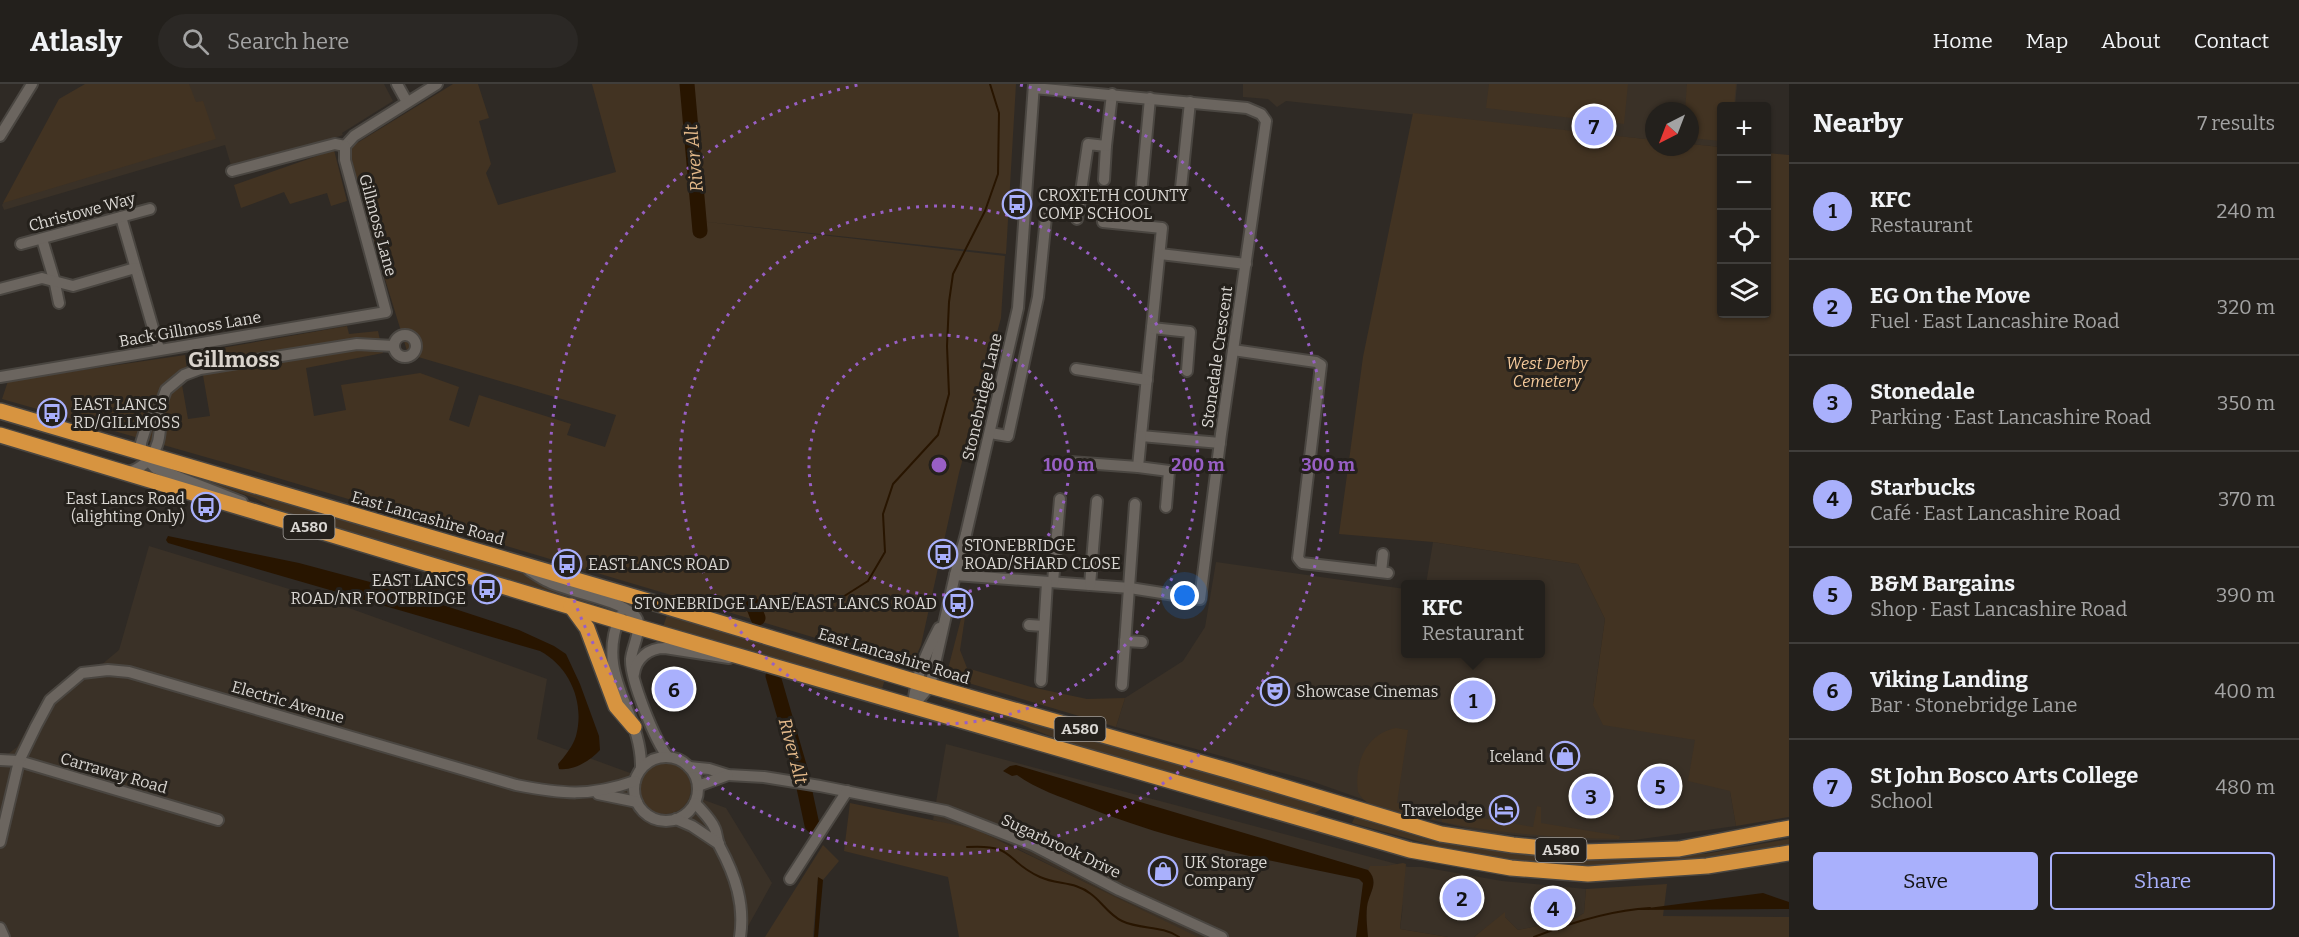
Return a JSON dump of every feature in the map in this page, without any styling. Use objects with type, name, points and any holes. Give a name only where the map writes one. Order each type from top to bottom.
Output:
[{"type":"highway","name":"East Lancashire Road","points":[[0,411],[923,684],[1230,771],[1441,834],[1513,845],[1584,852],[1679,849],[1789,828]]},
{"type":"highway","name":"A580","points":[[0,435],[571,606],[622,615],[638,627],[1410,850],[1511,868],[1588,874],[1707,866],[1789,853]]},
{"type":"highway","points":[[571,606],[587,628],[616,705],[634,728]]},
{"type":"highway","points":[[1679,849],[1712,851],[1789,837]]},
{"type":"street","points":[[0,135],[32,84]]},
{"type":"street","points":[[397,84],[407,102]]},
{"type":"street","points":[[232,171],[335,144],[345,146],[354,136],[437,84]]},
{"type":"street","name":"Stonedale Crescent","points":[[954,574],[1130,588],[1200,599],[1266,121],[1261,114],[1247,108],[1034,86]]},
{"type":"street","name":"Stonebridge Lane","points":[[913,706],[923,684],[947,611],[954,574],[990,433],[1020,293],[1034,86]]},
{"type":"street","points":[[1104,180],[1112,94]]},
{"type":"street","points":[[1142,184],[1150,98]]},
{"type":"street","points":[[1181,188],[1190,102]]},
{"type":"street","points":[[1077,219],[1088,144],[1106,146]]},
{"type":"street","name":"Gillmoss Lane","points":[[345,146],[345,160],[386,312]]},
{"type":"street","name":"Christowe Way","points":[[21,244],[150,209]]},
{"type":"street","points":[[121,217],[159,349]]},
{"type":"street","points":[[990,433],[1008,436],[1038,297],[1046,217]]},
{"type":"street","points":[[1103,222],[1162,228],[1138,467]]},
{"type":"street","points":[[42,239],[59,303]]},
{"type":"street","name":"Stonedale Crescent","points":[[1160,254],[1246,264]]},
{"type":"street","points":[[0,289],[42,278],[54,279],[73,286],[135,268]]},
{"type":"street","points":[[1020,293],[1038,297]]},
{"type":"street","name":"Back Gillmoss Lane","points":[[0,377],[386,312]]},
{"type":"street","points":[[1152,328],[1190,332],[1187,371]]},
{"type":"street","points":[[276,517],[213,489],[164,471],[147,456],[141,443],[147,424],[158,412],[166,390],[178,378],[190,372],[357,344],[394,346]]},
{"type":"street","points":[[1233,350],[1316,362],[1321,365],[1298,558],[1302,563],[1384,573],[1383,554]]},
{"type":"street","points":[[1076,369],[1147,380]]},
{"type":"street","points":[[1141,435],[1220,443]]},
{"type":"street","points":[[126,472],[147,456]]},
{"type":"street","points":[[1070,462],[1168,471],[1166,507]]},
{"type":"street","points":[[1041,681],[1044,626],[1060,499]]},
{"type":"street","points":[[1090,585],[1097,501]]},
{"type":"street","points":[[1122,685],[1136,504]]},
{"type":"street","points":[[519,563],[547,582],[622,615]]},
{"type":"street","points":[[641,768],[658,757],[676,758],[689,767],[698,786],[695,802],[687,813],[669,821],[654,818],[647,814],[637,802],[634,792],[635,781],[641,768],[640,747],[612,664],[611,646],[622,615],[639,603],[648,601]]},
{"type":"street","points":[[1029,625],[1044,626]]},
{"type":"street","points":[[638,627],[631,661],[634,678],[658,742],[668,757]]},
{"type":"street","points":[[1125,640],[1142,642]]},
{"type":"street","points":[[634,678],[640,659],[650,651],[660,648],[719,658],[755,660]]},
{"type":"street","name":"Electric Avenue","points":[[0,842],[19,761],[50,700],[82,673],[108,670],[129,672],[516,785],[557,793],[592,792],[635,781]]},
{"type":"street","name":"Carraway Road","points":[[0,760],[19,761],[218,820]]},
{"type":"street","points":[[689,767],[709,769],[728,775]]},
{"type":"street","points":[[698,786],[728,775]]},
{"type":"street","name":"Sugarbrook Drive","points":[[728,775],[764,777],[946,811],[1033,845],[1119,890],[1222,937]]},
{"type":"street","points":[[790,879],[793,864],[847,791]]},
{"type":"street","name":"Electric Avenue","points":[[592,792],[637,802]]},
{"type":"street","points":[[695,802],[715,828],[719,844],[739,889],[742,925],[740,937]]},
{"type":"street","points":[[676,819],[693,826],[719,844]]},
{"type":"street","points":[[0,928],[4,937]]},
{"type":"shaded area","points":[[90,84],[384,84],[393,101],[342,133],[343,135],[233,172],[225,145],[4,210],[2,205],[63,102]]},
{"type":"shaded area","points":[[1243,84],[1737,84],[1735,102],[1717,102],[1717,147],[1699,145],[1699,102],[1645,102],[1645,139],[1286,101],[1277,107],[1268,99],[1243,97]]},
{"type":"shaded area","points":[[168,536],[299,563],[385,586],[519,630],[554,646],[566,654],[580,684],[599,736],[600,750],[582,764],[559,769],[558,764],[576,736],[578,711],[573,687],[567,676],[560,666],[540,651],[168,543],[166,540]]},
{"type":"shaded area","points":[[1433,542],[1578,564],[1605,619],[1593,704],[1695,740],[1730,791],[1736,826],[1634,840],[1571,840],[1482,832],[1399,812],[1308,780],[1116,727],[1125,698],[1183,661],[1205,627],[1216,562],[1401,588],[1401,658],[1545,658],[1545,580],[1427,580]]},
{"type":"shaded area","points":[[149,546],[335,603],[547,679],[537,739],[726,808],[772,883],[742,937],[0,937],[0,753],[8,754],[17,747],[45,695],[79,668],[100,666],[119,650]]},
{"type":"shaded area","points":[[946,744],[1408,867],[1422,867],[1502,881],[1586,889],[1584,913],[1576,918],[1518,930],[1505,917],[1505,913],[1474,937],[1448,937],[1400,929],[1403,905],[1397,937],[1196,937],[1004,842],[933,820]]},
{"type":"shaded area","points":[[1016,765],[1368,870],[1373,883],[1367,907],[1368,937],[1356,937],[1363,883],[1359,879],[1254,857],[1151,830],[1058,796],[1017,775],[1012,776],[1003,771]]},
{"type":"shaded area","points":[[818,877],[823,880],[818,937],[814,937]]},
{"type":"shaded area","points":[[1763,893],[1789,902],[1789,909],[1633,910]]},
{"type":"green space","points":[[85,84],[189,84],[196,102],[203,101],[216,139],[3,203],[59,99]]},
{"type":"green space","points":[[453,84],[478,84],[489,118],[479,121],[491,164],[486,173],[498,205],[616,172],[592,84],[1016,84],[1006,254],[699,221],[1005,256],[1001,318],[959,473],[921,645],[917,654],[903,664],[244,468],[2,399],[8,381],[185,355],[188,377],[181,379],[188,419],[210,416],[199,352],[347,326],[349,334],[378,331],[383,353],[306,368],[314,416],[346,410],[341,385],[420,373],[459,387],[449,420],[469,427],[479,395],[571,424],[567,435],[605,447],[616,415],[408,354],[369,227],[349,148]]},
{"type":"green space","points":[[1489,84],[1628,84],[1624,124],[1486,108]]},
{"type":"green space","points":[[1687,84],[1736,84],[1734,102],[1717,102],[1717,141],[1699,139],[1699,102],[1686,102]]},
{"type":"green space","name":"West Derby Cemetery","points":[[1413,113],[1645,139],[1645,156],[1699,156],[1699,145],[1717,147],[1717,318],[1771,318],[1771,153],[1789,155],[1789,817],[1736,826],[1730,791],[1688,781],[1695,740],[1603,725],[1593,705],[1605,619],[1578,564],[1433,542],[1339,534],[1363,357]]},
{"type":"green space","points":[[334,150],[347,201],[331,206],[327,193],[290,204],[284,192],[241,208],[234,185]]},
{"type":"green space","points":[[183,471],[520,570],[595,602],[594,606],[277,510],[255,498],[182,474]]},
{"type":"green space","points":[[970,584],[960,650],[967,668],[1031,687],[1087,699],[1125,698],[1116,727],[955,679],[948,669]]},
{"type":"green space","points":[[667,615],[885,679],[882,689],[663,627]]},
{"type":"green space","points":[[942,695],[1324,807],[1312,815],[1067,743],[1020,724],[942,700]]},
{"type":"green space","points":[[1396,728],[1408,730],[1397,803],[1533,827],[1537,806],[1541,807],[1541,823],[1620,836],[1619,839],[1486,830],[1442,822],[1436,818],[1435,820],[1392,812],[1371,805],[1358,792],[1360,761],[1364,751],[1377,736]]},
{"type":"green space","points":[[665,762],[675,764],[683,770],[689,778],[691,788],[689,798],[683,806],[675,812],[665,814],[655,812],[647,806],[641,798],[639,788],[641,778],[647,770],[655,764]]},
{"type":"green space","points":[[850,803],[975,829],[1198,937],[959,937],[948,877],[844,851]]},
{"type":"green space","points":[[1355,816],[1443,841],[1518,853],[1705,854],[1789,839],[1789,846],[1719,858],[1583,868],[1458,855],[1439,847],[1352,823]]},
{"type":"green space","points":[[823,845],[839,861],[823,880],[818,878],[813,937],[765,937]]},
{"type":"green space","points":[[1406,864],[1400,929],[1448,937],[1368,937],[1367,907],[1373,879],[1368,870],[1370,866]]},
{"type":"green space","points":[[1667,884],[1663,916],[1789,917],[1789,937],[1474,937],[1505,912],[1505,917],[1518,930],[1576,918],[1584,913],[1586,889]]},
{"type":"waterway","name":"River Alt","points":[[687,84],[700,231]]},
{"type":"waterway","points":[[755,609],[775,596],[806,609],[838,600],[868,581],[885,552],[883,514],[893,484],[938,435],[949,394],[947,346],[953,274],[985,211],[998,174],[999,113],[990,84]]},
{"type":"waterway","name":"River Alt","points":[[753,605],[758,618]]},
{"type":"waterway","name":"River Alt","points":[[773,676],[800,769],[812,825]]},
{"type":"waterway","points":[[967,847],[994,848],[1003,851],[1040,877],[1085,890],[1122,921],[1165,931],[1179,937]]},
{"type":"waterway","points":[[1534,937],[1591,918],[1620,911],[1650,908]]},
{"type":"place","name":"St John Bosco Arts College","points":[[1594,126]]},
{"type":"place","name":"CROXTETH COUNTY COMP SCHOOL","points":[[1017,204]]},
{"type":"place","name":"EAST LANCS RD/GILLMOSS","points":[[52,413]]},
{"type":"place","name":"East Lancs Road (alighting Only)","points":[[206,507]]},
{"type":"place","name":"STONEBRIDGE ROAD/SHARD CLOSE","points":[[943,554]]},
{"type":"place","name":"EAST LANCS ROAD","points":[[567,564]]},
{"type":"place","name":"EAST LANCS ROAD/NR FOOTBRIDGE","points":[[487,589]]},
{"type":"place","name":"STONEBRIDGE LANE/EAST LANCS ROAD","points":[[958,603]]},
{"type":"place","name":"Viking Landing","points":[[674,689]]},
{"type":"place","name":"Showcase Cinemas","points":[[1275,691]]},
{"type":"place","name":"KFC","points":[[1473,700]]},
{"type":"place","name":"Iceland","points":[[1565,756]]},
{"type":"place","name":"B&M Bargains","points":[[1660,786]]},
{"type":"place","name":"Stonedale","points":[[1591,796]]},
{"type":"place","name":"Travelodge","points":[[1504,810]]},
{"type":"place","name":"UK Storage Company","points":[[1163,871]]},
{"type":"place","name":"EG On the Move","points":[[1462,898]]},
{"type":"place","name":"Starbucks","points":[[1553,908]]},
{"type":"district","name":"Gillmoss","points":[[234,359]]}]
